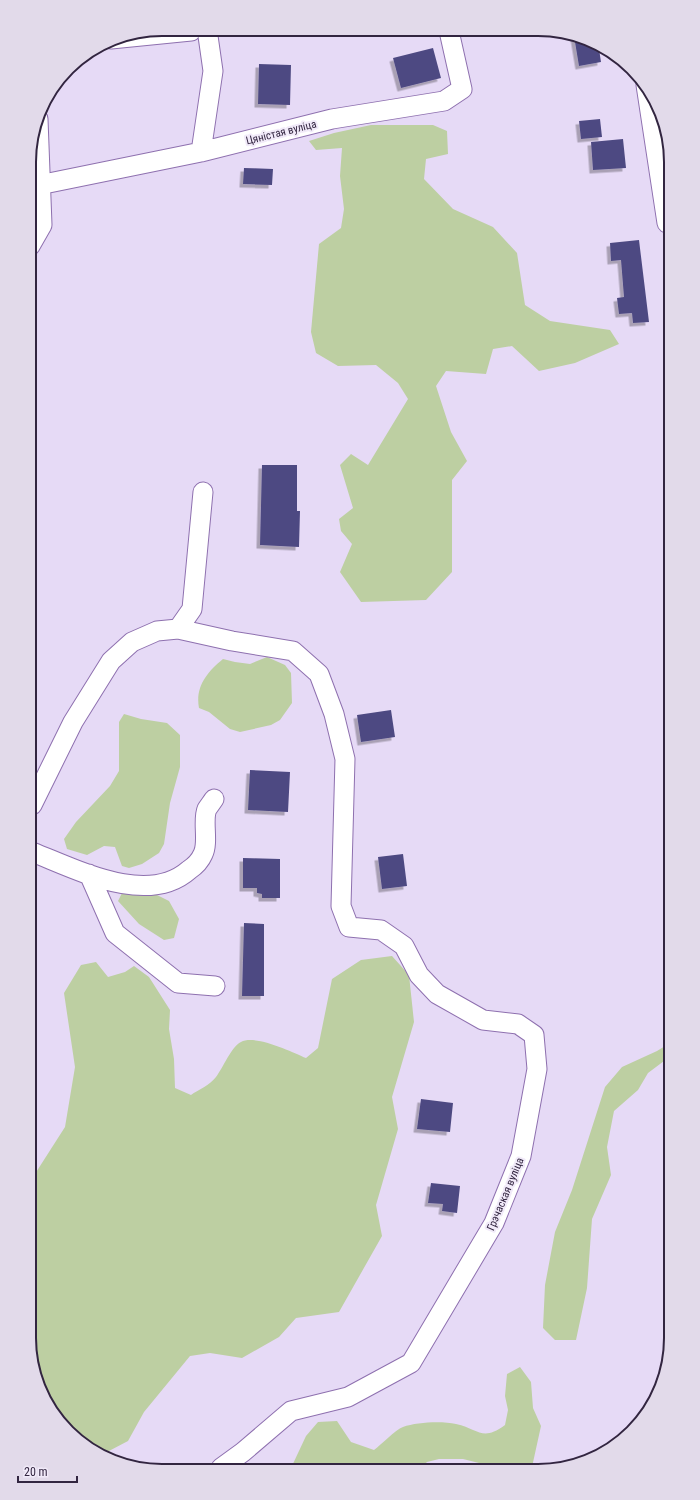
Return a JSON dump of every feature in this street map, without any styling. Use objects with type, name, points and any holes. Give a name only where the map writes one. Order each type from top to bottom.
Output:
[{"type":"street","points":[[201,152],[213,71],[208,36]]},
{"type":"street","name":"Цяністая вуліца","points":[[40,185],[201,152],[332,119],[444,101],[462,89],[450,36]]},
{"type":"street","points":[[648,101],[664,210]]},
{"type":"street","points":[[36,236],[42,225],[39,137]]},
{"type":"street","points":[[36,797],[73,722],[111,661],[132,642],[157,631],[178,629],[192,609],[203,492]]},
{"type":"street","name":"Грэчаская вуліца","points":[[178,629],[293,651],[319,674],[334,714],[345,759],[341,906],[349,927],[381,930],[404,946],[419,976],[437,994],[483,1020],[518,1024],[534,1035],[537,1069],[521,1156],[494,1223],[411,1363],[348,1397],[290,1411],[243,1452],[226,1464]]},
{"type":"street","points":[[36,854],[117,883],[138,886],[161,885],[181,878],[196,864],[204,853],[207,810],[214,799]]},
{"type":"street","points":[[89,874],[114,933],[178,983],[215,986]]},
{"type":"green space","points":[[371,125],[433,125],[447,131],[448,154],[426,159],[424,179],[453,209],[493,227],[517,253],[525,305],[550,321],[610,330],[619,344],[575,363],[539,371],[512,346],[493,349],[486,374],[446,371],[436,386],[451,432],[467,461],[452,480],[452,572],[426,600],[361,602],[340,572],[352,544],[341,531],[339,519],[353,508],[340,465],[351,454],[368,465],[408,399],[398,383],[376,365],[338,366],[316,353],[311,332],[319,244],[341,228],[344,209],[340,176],[342,148],[316,150],[309,141],[334,133]]},
{"type":"green space","points":[[267,657],[285,665],[291,673],[292,703],[280,720],[271,725],[240,732],[230,729],[209,712],[199,708],[199,693],[204,680],[212,669],[223,659],[250,664]]},
{"type":"green space","points":[[124,714],[141,719],[167,723],[180,735],[180,767],[170,803],[164,844],[159,853],[142,864],[129,868],[122,866],[115,847],[104,846],[87,855],[67,849],[64,839],[76,822],[110,786],[119,771],[119,722]]},
{"type":"green space","points":[[143,888],[169,901],[179,919],[174,938],[164,940],[139,924],[118,901],[123,891]]},
{"type":"green space","points":[[392,956],[409,975],[414,1022],[392,1097],[398,1129],[376,1205],[382,1236],[339,1312],[296,1318],[279,1337],[242,1358],[210,1353],[190,1356],[144,1412],[128,1441],[108,1452],[106,1451],[79,1433],[62,1415],[46,1386],[40,1371],[37,1355],[36,1172],[65,1127],[75,1067],[64,993],[81,965],[96,962],[108,977],[125,972],[134,966],[149,977],[170,1010],[169,1029],[174,1059],[175,1088],[191,1095],[213,1080],[234,1048],[241,1042],[247,1040],[255,1040],[274,1045],[306,1058],[318,1048],[332,979],[361,960]]},
{"type":"green space","points":[[664,1047],[664,1061],[648,1073],[638,1090],[614,1111],[607,1147],[611,1175],[592,1219],[587,1288],[576,1340],[555,1340],[543,1328],[545,1285],[555,1232],[572,1190],[605,1087],[622,1067]]},
{"type":"green space","points":[[520,1367],[531,1382],[533,1408],[541,1426],[533,1464],[483,1464],[463,1459],[439,1459],[427,1462],[425,1464],[293,1464],[306,1436],[318,1422],[337,1421],[351,1442],[374,1450],[392,1434],[403,1427],[415,1424],[444,1422],[464,1426],[480,1433],[491,1433],[505,1425],[508,1410],[505,1396],[507,1374]]},
{"type":"building","points":[[575,42],[599,52],[601,62],[579,66]]},
{"type":"building","points":[[433,48],[441,78],[401,88],[393,58]]},
{"type":"building","points":[[259,64],[291,65],[290,105],[258,104]]},
{"type":"building","points":[[600,119],[602,137],[581,139],[579,121]]},
{"type":"building","points":[[623,139],[626,168],[593,170],[591,142]]},
{"type":"building","points":[[244,168],[273,169],[272,185],[243,184]]},
{"type":"building","points":[[639,240],[649,322],[633,323],[632,313],[619,314],[617,298],[624,297],[621,260],[611,261],[610,243]]},
{"type":"building","points":[[262,465],[297,465],[297,511],[300,511],[299,547],[260,545]]},
{"type":"building","points":[[391,710],[395,737],[361,742],[357,715]]},
{"type":"building","points":[[250,770],[290,772],[288,812],[248,810]]},
{"type":"building","points":[[403,854],[407,886],[382,889],[378,857]]},
{"type":"building","points":[[243,858],[280,859],[280,898],[262,898],[262,894],[257,893],[257,888],[243,888]]},
{"type":"building","points":[[244,923],[264,924],[264,996],[242,996]]},
{"type":"building","points":[[421,1099],[453,1103],[450,1132],[417,1129]]},
{"type":"building","points":[[431,1183],[460,1186],[457,1213],[442,1211],[443,1204],[428,1203]]}]
